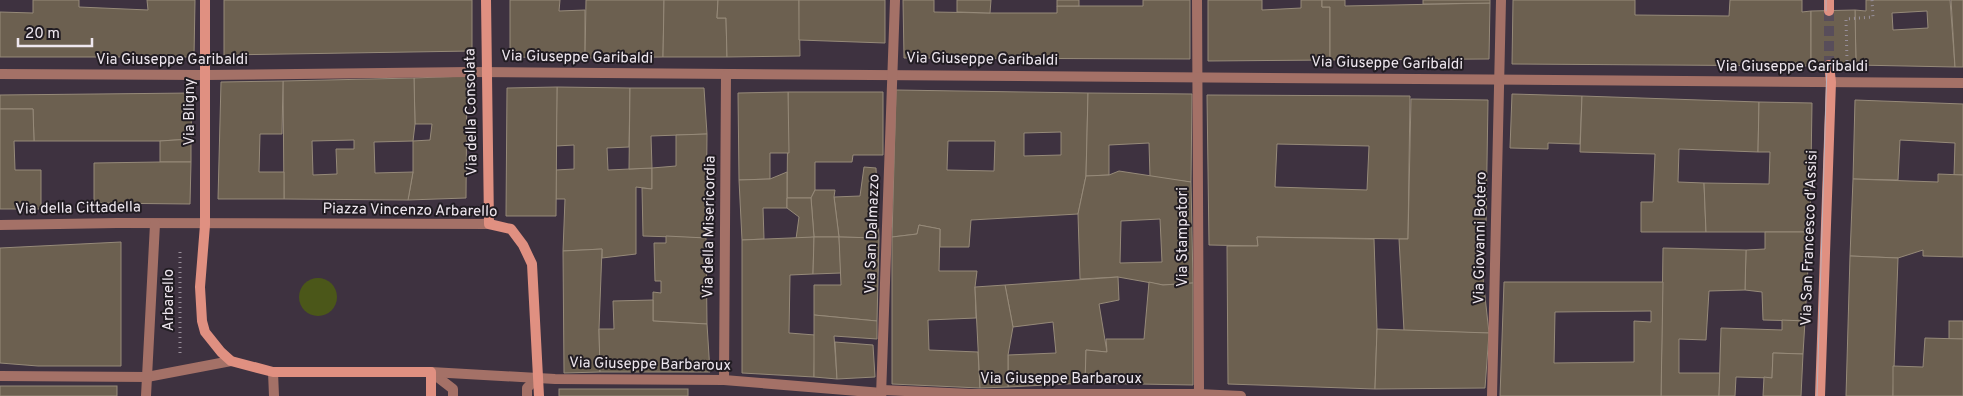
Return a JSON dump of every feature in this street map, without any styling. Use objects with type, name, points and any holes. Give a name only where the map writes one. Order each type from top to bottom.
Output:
[{"type":"street","name":"Via Bligny","points":[[205,0],[205,225]]},
{"type":"street","name":"Via della Consolata","points":[[486,0],[489,224]]},
{"type":"street","name":"Via San Dalmazzo","points":[[882,393],[895,0]]},
{"type":"street","name":"Via Stampatori","points":[[1197,0],[1198,395]]},
{"type":"street","name":"Via Giovanni Botero","points":[[1492,396],[1501,0]]},
{"type":"street","name":"Via San Francesco d'Assisi","points":[[1820,396],[1830,65]]},
{"type":"street","name":"Via Giuseppe Garibaldi","points":[[0,74],[205,75],[486,72],[726,75],[894,74],[1963,84]]},
{"type":"street","name":"Via della Misericordia","points":[[724,380],[726,75]]},
{"type":"street","name":"Piazza Vincenzo Arbarello","points":[[155,224],[489,224],[511,229],[523,245],[532,264],[539,396]]},
{"type":"street","points":[[146,396],[155,224]]},
{"type":"street","name":"Via della Cittadella","points":[[0,225],[155,224]]},
{"type":"street","points":[[205,225],[200,287],[202,321],[212,342],[231,361],[273,372],[431,372],[538,378]]},
{"type":"street","points":[[0,376],[147,377],[231,361]]},
{"type":"street","points":[[273,372],[274,396]]},
{"type":"street","points":[[431,372],[431,396]]},
{"type":"street","points":[[431,372],[453,389],[453,396]]},
{"type":"street","name":"Via Giuseppe Barbaroux","points":[[538,378],[555,380],[724,380],[882,393],[1241,396]]},
{"type":"street","points":[[527,396],[527,388],[538,378]]},
{"type":"path","points":[[1847,65],[1846,19],[1874,18],[1872,0]]},
{"type":"path","name":"Arbarello","points":[[180,248],[180,353]]},
{"type":"green space","points":[[318,278],[331,284],[337,297],[331,310],[318,316],[305,310],[299,297],[305,284]]},
{"type":"building","points":[[33,0],[79,0],[79,7],[148,10],[147,0],[195,0],[194,57],[0,57],[0,12],[33,13]]},
{"type":"building","points":[[224,0],[472,0],[472,51],[224,55]]},
{"type":"building","points":[[510,0],[560,0],[559,11],[585,10],[585,58],[510,57]]},
{"type":"building","points":[[586,0],[664,0],[663,57],[585,58]]},
{"type":"building","points":[[664,0],[718,0],[717,18],[726,18],[727,57],[663,57]]},
{"type":"building","points":[[718,0],[799,0],[800,56],[727,57],[726,18],[717,18]]},
{"type":"building","points":[[799,0],[885,0],[885,43],[799,40]]},
{"type":"building","points":[[903,0],[934,0],[934,12],[1057,13],[1057,6],[1143,6],[1143,0],[1190,0],[1190,59],[904,58]]},
{"type":"building","points":[[957,0],[991,0],[990,13],[957,12]]},
{"type":"building","points":[[1057,0],[1079,0],[1079,6],[1057,6]]},
{"type":"building","points":[[1208,0],[1262,0],[1262,10],[1301,8],[1301,0],[1322,0],[1322,7],[1330,7],[1330,60],[1208,61]]},
{"type":"building","points":[[1322,0],[1345,0],[1345,6],[1490,3],[1489,59],[1330,60],[1330,7],[1322,7]]},
{"type":"building","points":[[1423,0],[1490,0],[1490,3],[1423,4]]},
{"type":"building","points":[[1513,0],[1635,0],[1635,15],[1729,16],[1730,0],[1802,0],[1802,12],[1811,11],[1811,66],[1512,64]]},
{"type":"building","points":[[1866,0],[1950,0],[1955,67],[1856,65],[1855,10],[1866,11]],"holes":[[[1927,11],[1928,28],[1893,30],[1892,13]]]},
{"type":"building","points":[[1951,0],[1963,0],[1963,67],[1955,67]]},
{"type":"building","points":[[1855,10],[1856,65],[1811,66],[1811,11]]},
{"type":"building","points":[[467,76],[466,198],[408,200],[413,172],[413,141],[430,140],[432,124],[415,124],[414,78]]},
{"type":"building","points":[[414,78],[415,124],[413,141],[374,142],[375,173],[413,172],[408,200],[284,199],[283,81]],"holes":[[[354,140],[354,149],[336,149],[337,174],[313,175],[312,141]]]},
{"type":"building","points":[[283,81],[282,134],[260,134],[259,172],[284,172],[284,199],[218,199],[221,82]]},
{"type":"building","points":[[557,87],[630,88],[629,147],[607,148],[608,170],[652,168],[652,189],[636,187],[636,254],[602,258],[602,249],[563,251],[565,199],[556,199],[556,170],[574,169],[574,145],[556,146]]},
{"type":"building","points":[[557,87],[556,216],[506,216],[507,88]]},
{"type":"building","points":[[630,88],[704,88],[707,134],[651,136],[652,168],[629,169]]},
{"type":"building","points":[[896,90],[1088,93],[1086,176],[1078,214],[971,220],[969,247],[940,247],[940,229],[919,225],[917,234],[892,237]],"holes":[[[1061,132],[1061,155],[1024,156],[1024,133]],[[948,141],[995,141],[994,171],[947,170]]]},
{"type":"building","points":[[788,92],[883,92],[883,155],[853,155],[852,162],[815,162],[815,190],[811,198],[787,198]]},
{"type":"building","points":[[788,92],[789,153],[770,153],[770,179],[739,180],[738,93]]},
{"type":"building","points":[[192,93],[191,139],[160,141],[34,141],[33,109],[0,109],[0,95]]},
{"type":"building","points":[[1088,93],[1192,94],[1191,182],[1150,177],[1149,143],[1109,145],[1109,175],[1086,176]]},
{"type":"building","points":[[1512,94],[1582,96],[1580,144],[1548,143],[1548,149],[1510,148]]},
{"type":"building","points":[[1207,95],[1410,96],[1408,239],[1257,237],[1258,246],[1209,245]],"holes":[[[1277,144],[1369,146],[1367,190],[1275,187]]]},
{"type":"building","points":[[1582,96],[1759,102],[1758,152],[1679,149],[1678,182],[1704,183],[1706,232],[1641,232],[1641,202],[1653,202],[1655,154],[1580,152]]},
{"type":"building","points":[[1411,99],[1488,100],[1486,226],[1480,226],[1479,278],[1483,278],[1489,333],[1404,331],[1399,239],[1408,239]]},
{"type":"building","points":[[1855,100],[1963,104],[1963,175],[1954,175],[1955,143],[1900,140],[1898,180],[1853,179]]},
{"type":"building","points":[[1759,102],[1812,103],[1810,232],[1706,232],[1704,183],[1769,184],[1770,152],[1758,152]]},
{"type":"building","points":[[0,109],[33,109],[34,141],[14,141],[15,170],[41,170],[41,209],[0,209]]},
{"type":"building","points":[[707,134],[706,238],[643,236],[642,188],[652,189],[652,168],[676,166],[676,135]]},
{"type":"building","points":[[191,139],[191,162],[160,162],[160,141]]},
{"type":"building","points":[[191,162],[190,204],[94,203],[94,163]]},
{"type":"building","points":[[864,167],[876,168],[879,238],[839,237],[834,197],[860,196]]},
{"type":"building","points":[[1119,171],[1191,182],[1193,283],[1163,285],[1118,277],[1080,279],[1078,214],[1086,176],[1109,175]],"holes":[[[1160,219],[1162,262],[1120,263],[1121,221]]]},
{"type":"building","points":[[787,172],[787,208],[763,208],[764,239],[742,240],[739,180],[770,179]]},
{"type":"building","points":[[1938,174],[1963,175],[1963,257],[1923,256],[1923,250],[1898,258],[1850,256],[1853,179],[1938,182]]},
{"type":"building","points":[[815,190],[835,190],[834,197],[839,237],[814,237],[811,198]]},
{"type":"building","points":[[787,198],[811,198],[814,237],[796,239],[799,217],[787,208]]},
{"type":"building","points":[[919,225],[940,229],[939,271],[977,271],[975,287],[976,318],[928,320],[929,350],[978,352],[980,388],[892,384],[892,237],[917,234]]},
{"type":"building","points":[[1765,232],[1810,232],[1805,321],[1763,320],[1762,292],[1745,290],[1746,250],[1765,249]]},
{"type":"building","points":[[666,236],[706,238],[707,324],[653,321],[653,292],[661,293],[661,281],[655,281],[654,243],[666,243]]},
{"type":"building","points":[[814,237],[813,274],[790,275],[789,333],[815,335],[814,377],[742,373],[742,240]]},
{"type":"building","points":[[814,237],[839,237],[841,273],[813,274]]},
{"type":"building","points":[[839,237],[879,238],[877,321],[814,315],[814,285],[841,285]]},
{"type":"building","points":[[1257,237],[1374,239],[1377,329],[1375,389],[1228,384],[1227,246],[1258,246]]},
{"type":"building","points":[[121,242],[121,366],[38,366],[0,363],[0,248]]},
{"type":"building","points":[[1663,248],[1746,250],[1745,290],[1709,291],[1706,340],[1679,339],[1679,373],[1720,373],[1719,396],[1661,396]]},
{"type":"building","points":[[602,249],[599,329],[600,372],[564,373],[563,251]]},
{"type":"building","points":[[1850,256],[1898,258],[1893,396],[1846,396]]},
{"type":"building","points":[[1118,277],[1119,300],[1099,304],[1107,352],[1086,350],[1085,383],[1008,387],[1008,355],[1056,353],[1053,322],[1013,327],[1005,285]]},
{"type":"building","points":[[1149,282],[1163,285],[1193,283],[1193,385],[1085,383],[1086,350],[1107,352],[1106,339],[1144,339]]},
{"type":"building","points":[[1504,282],[1663,282],[1661,396],[1500,396]],"holes":[[[1651,311],[1651,322],[1634,321],[1634,362],[1554,363],[1555,312]]]},
{"type":"building","points":[[1005,285],[1013,327],[1008,355],[1008,387],[980,388],[975,287]]},
{"type":"building","points":[[653,300],[653,321],[707,324],[710,372],[600,372],[599,329],[614,329],[613,301]]},
{"type":"building","points":[[814,315],[877,321],[877,339],[834,336],[837,379],[814,377]]},
{"type":"building","points":[[1782,320],[1805,321],[1803,354],[1773,353],[1772,378],[1736,377],[1735,396],[1719,396],[1721,328],[1782,330]]},
{"type":"building","points":[[1949,321],[1963,321],[1963,339],[1949,339]]},
{"type":"building","points":[[1377,329],[1489,333],[1485,388],[1375,389]]},
{"type":"building","points":[[1925,338],[1963,339],[1963,396],[1893,396],[1893,366],[1923,367]]},
{"type":"building","points":[[835,342],[873,345],[875,377],[837,379]]},
{"type":"building","points":[[1773,353],[1803,354],[1801,396],[1763,396],[1764,377],[1772,378]]},
{"type":"building","points":[[0,386],[117,386],[117,396],[0,396]]},
{"type":"building","points":[[559,389],[688,389],[688,396],[559,396]]},
{"type":"tunnel","points":[[1829,11],[1829,65]]},
{"type":"tram line","points":[[1826,0],[1826,11]]},
{"type":"tram line","points":[[1817,396],[1827,65]]}]
